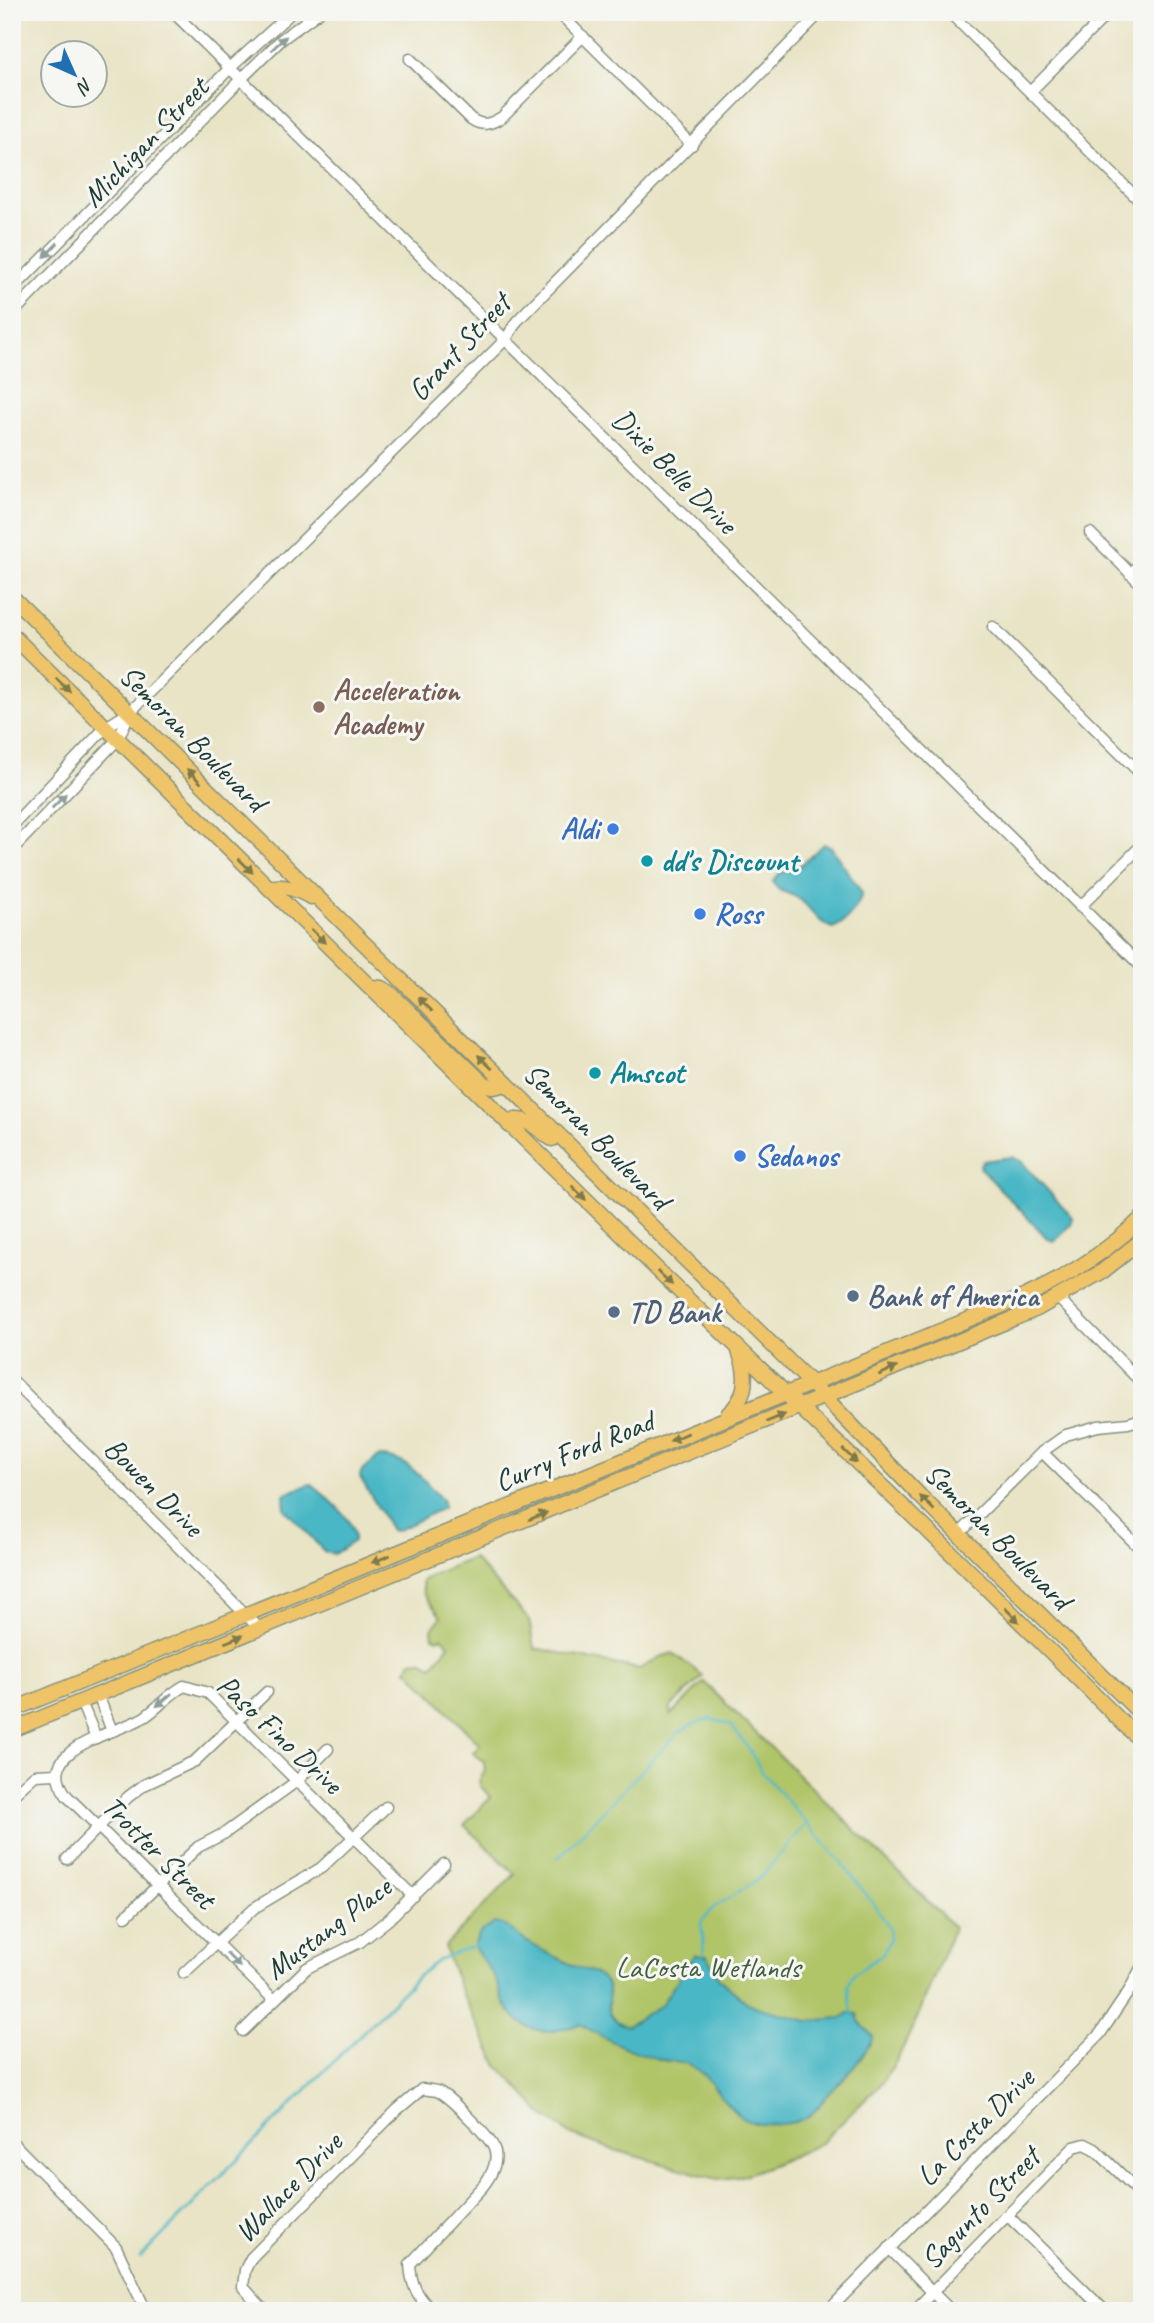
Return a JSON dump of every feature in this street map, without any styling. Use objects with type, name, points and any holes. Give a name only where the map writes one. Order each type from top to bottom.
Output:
[{"type":"main road","name":"Semoran Boulevard","points":[[12,597],[810,1382],[958,1535],[1142,1715]]},
{"type":"main road","name":"Semoran Boulevard","points":[[12,635],[509,1125],[1142,1742]]},
{"type":"main road","points":[[269,888],[278,886],[295,889],[321,902]]},
{"type":"main road","points":[[370,987],[389,992],[483,1083],[494,1087],[507,1084]]},
{"type":"main road","points":[[509,1125],[521,1119],[550,1138],[570,1146]]},
{"type":"main road","name":"Curry Ford Road","points":[[12,1710],[1035,1292],[1116,1243],[1142,1218]]},
{"type":"main road","name":"Curry Ford Road","points":[[12,1730],[1037,1310],[1103,1272],[1142,1240]]},
{"type":"main road","points":[[1058,1298],[1060,1290],[1105,1259],[1116,1243]]},
{"type":"main road","points":[[723,1418],[735,1408],[745,1388],[745,1370],[738,1349]]},
{"type":"main road","points":[[499,1531],[508,1515],[586,1482],[601,1469]]},
{"type":"main road","points":[[396,1573],[421,1555],[478,1531],[487,1516]]},
{"type":"main road","points":[[81,1702],[98,1683],[135,1667],[169,1646]]},
{"type":"main road","points":[[12,1723],[59,1704],[66,1698],[70,1686]]},
{"type":"street","name":"Dixie Belle Drive","points":[[173,12],[1142,967]]},
{"type":"street","name":"Michigan Street","points":[[12,290],[230,68],[292,12]]},
{"type":"street","name":"Michigan Street","points":[[12,314],[242,78],[282,39],[319,12]]},
{"type":"street","points":[[558,12],[692,145]]},
{"type":"street","name":"Grant Street","points":[[12,826],[106,727],[130,712],[506,339],[517,321],[821,12]]},
{"type":"street","points":[[949,12],[1142,203]]},
{"type":"street","points":[[1030,92],[1110,12]]},
{"type":"street","points":[[410,59],[471,119],[478,124],[491,124],[502,117],[583,36]]},
{"type":"street","points":[[1090,533],[1142,585]]},
{"type":"street","points":[[1130,574],[1142,562]]},
{"type":"street","points":[[993,627],[1142,775]]},
{"type":"street","name":"Grant Street","points":[[12,850],[118,739],[130,712]]},
{"type":"street","points":[[1080,907],[1142,845]]},
{"type":"street","points":[[1058,1298],[1142,1383]]},
{"type":"street","name":"Bowen Drive","points":[[12,1380],[260,1629]]},
{"type":"street","points":[[958,1535],[1042,1452],[1066,1435],[1098,1426],[1142,1419]]},
{"type":"street","points":[[1042,1452],[1142,1550]]},
{"type":"street","name":"Paso Fino Drive","points":[[96,1738],[146,1716],[169,1695],[184,1686],[208,1693],[413,1896]]},
{"type":"street","points":[[67,1859],[144,1784],[195,1761],[267,1692]]},
{"type":"street","points":[[98,1695],[112,1731]]},
{"type":"street","points":[[12,1796],[35,1775],[57,1774],[74,1748],[96,1738],[81,1702]]},
{"type":"street","points":[[126,1916],[198,1847],[225,1833],[297,1781],[328,1749]]},
{"type":"street","name":"Trotter Street","points":[[57,1774],[60,1787],[67,1796],[273,1999]]},
{"type":"street","points":[[184,1973],[254,1908],[321,1868],[355,1839],[386,1807]]},
{"type":"street","name":"Mustang Place","points":[[243,2031],[307,1968],[371,1934],[444,1864]]},
{"type":"street","name":"La Costa Drive","points":[[828,2311],[1100,2034],[1129,1991],[1142,1965]]},
{"type":"street","name":"Wallace Drive","points":[[262,2308],[243,2287],[245,2270],[251,2258],[397,2110],[422,2089],[438,2092],[453,2102],[494,2147],[495,2163],[492,2175],[410,2264],[411,2281],[423,2302],[432,2311]]},
{"type":"street","points":[[12,2143],[116,2247],[146,2311]]},
{"type":"street","name":"Sagunto Street","points":[[914,2311],[1074,2147],[1085,2144],[1095,2149],[1142,2195]]},
{"type":"street","points":[[1007,2215],[1105,2311]]},
{"type":"street","points":[[889,2248],[951,2311]]},
{"type":"green space","name":"LaCosta Wetlands","points":[[473,1558],[529,1620],[534,1648],[639,1669],[673,1653],[703,1676],[671,1707],[671,1715],[704,1682],[954,1927],[897,2060],[881,2084],[821,2143],[770,2166],[738,2177],[717,2179],[614,2150],[572,2135],[542,2114],[497,2064],[462,1994],[444,1947],[515,1874],[464,1825],[491,1797],[479,1781],[485,1771],[484,1761],[473,1753],[480,1745],[407,1669],[412,1661],[421,1660],[432,1666],[449,1645],[443,1637],[433,1637],[432,1629],[441,1617],[423,1593],[422,1581]]},
{"type":"water","points":[[824,844],[831,847],[862,893],[851,914],[832,928],[822,922],[801,900],[780,890],[773,881],[780,873],[796,869]]},
{"type":"water","points":[[1011,1157],[1021,1161],[1073,1218],[1071,1224],[1055,1241],[1048,1239],[981,1169],[983,1161]]},
{"type":"water","points":[[378,1457],[398,1460],[414,1471],[443,1501],[443,1508],[396,1531],[391,1530],[360,1477],[361,1472]]},
{"type":"water","points":[[311,1484],[339,1509],[353,1533],[354,1541],[334,1554],[324,1551],[285,1509],[284,1494]]},
{"type":"water","points":[[495,1923],[547,1953],[599,1975],[607,1984],[611,2016],[627,2026],[662,2004],[694,1955],[707,1956],[719,1979],[750,2005],[808,2021],[841,2018],[849,2013],[857,2014],[859,2021],[873,2037],[853,2068],[809,2116],[794,2122],[776,2124],[749,2121],[735,2112],[705,2076],[687,2063],[641,2054],[580,2024],[549,2031],[531,2028],[514,2017],[474,1945],[480,1933]]},
{"type":"waterway","points":[[558,1858],[678,1733],[693,1724],[710,1719],[731,1725],[761,1771],[840,1861],[877,1908],[889,1928],[890,1939],[883,1954],[854,1974],[848,1985],[852,2013]]},
{"type":"waterway","points":[[703,1956],[701,1922],[713,1908],[760,1878],[807,1823]]},
{"type":"waterway","points":[[140,2258],[419,1975],[440,1959],[475,1946]]},
{"type":"place","name":"Acceleration Academy","points":[[319,707]]},
{"type":"place","name":"Aldi","points":[[613,829]]},
{"type":"place","name":"dd's Discount","points":[[647,861]]},
{"type":"place","name":"Ross","points":[[700,914]]},
{"type":"place","name":"Amscot","points":[[595,1073]]},
{"type":"place","name":"Sedanos","points":[[740,1156]]},
{"type":"place","name":"Bank of America","points":[[853,1296]]},
{"type":"place","name":"TD Bank","points":[[614,1312]]}]
